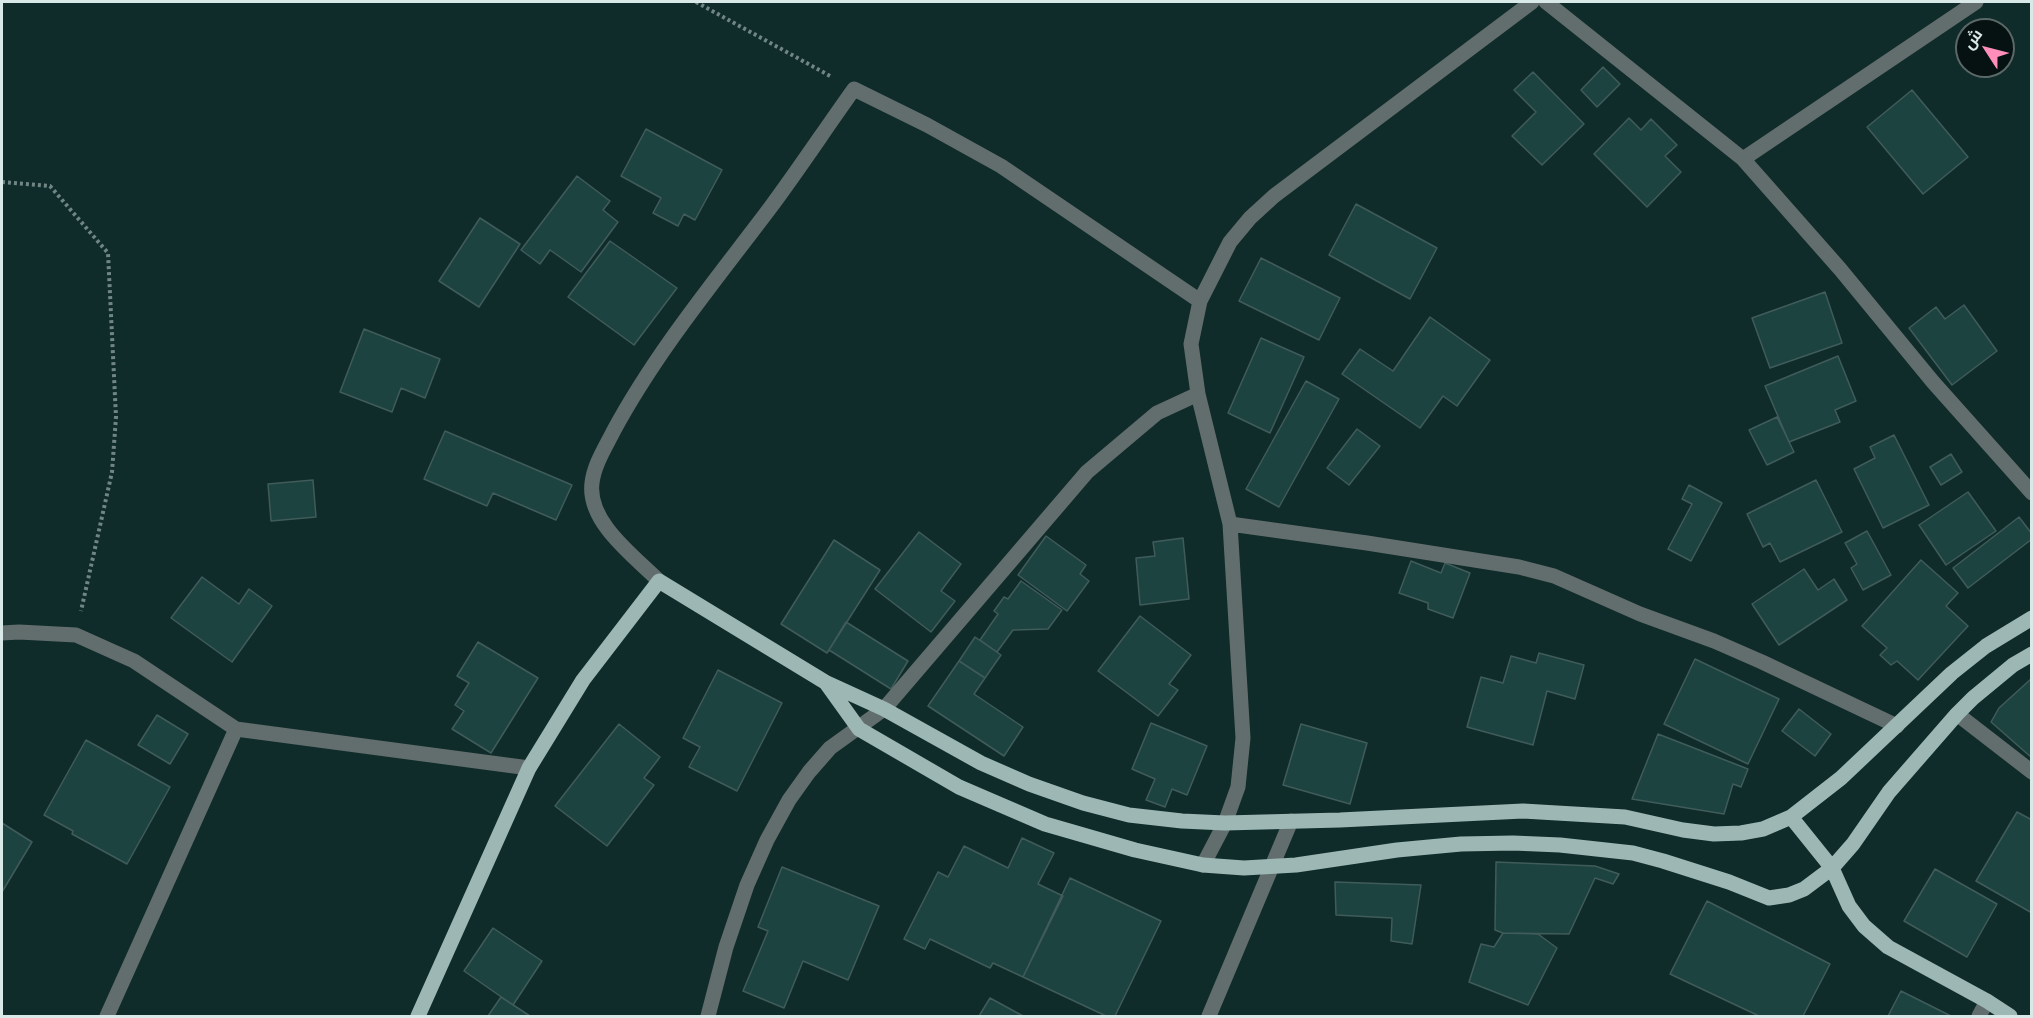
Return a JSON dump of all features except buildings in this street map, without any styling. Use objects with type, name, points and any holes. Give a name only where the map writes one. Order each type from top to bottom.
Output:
[{"type":"main road","points":[[418,1017],[529,768],[582,680],[658,581],[825,682],[884,709],[981,763],[1029,784],[1129,815],[1225,823],[1523,811],[1625,817],[1683,830],[1714,834],[1741,834],[1763,829],[1791,817],[1841,778],[1952,673],[1986,646],[2031,618]]},
{"type":"main road","points":[[825,682],[859,729],[959,787],[1045,824],[1134,850],[1203,865],[1244,868],[1296,865],[1397,850],[1461,844],[1560,845],[1609,850],[1663,861],[1729,882],[1769,898],[1789,895],[1804,889],[1832,868],[1853,844],[1889,792],[1957,714],[2005,671],[2031,654]]},
{"type":"main road","points":[[1791,817],[1832,868],[1849,906],[1864,926],[1888,946],[1988,1001],[2010,1017]]},
{"type":"street","points":[[1203,865],[1225,823],[1238,787],[1243,738],[1230,524],[1198,394],[1191,344],[1200,301],[1230,242],[1274,196],[1532,2]]},
{"type":"street","points":[[1546,2],[1743,159],[2031,493]]},
{"type":"street","points":[[1743,159],[1976,2]]},
{"type":"street","points":[[658,581],[611,534],[594,509],[592,483],[601,455],[624,411],[664,350],[771,206],[854,88],[927,124],[1001,166],[1200,301]]},
{"type":"street","points":[[708,1017],[729,937],[747,885],[767,840],[789,800],[809,772],[830,748],[884,709],[1087,472],[1157,412],[1198,394]]},
{"type":"street","points":[[1230,524],[1519,567],[1554,576],[1640,614],[1714,641],[1897,726]]},
{"type":"street","points":[[2,633],[75,635],[134,661],[236,729],[529,768]]},
{"type":"street","points":[[1957,714],[2031,772]]},
{"type":"street","points":[[107,1017],[236,729]]},
{"type":"street","points":[[1209,1017],[1291,821]]},
{"type":"street","points":[[1979,1017],[1988,1001]]},
{"type":"path","points":[[696,2],[854,88]]},
{"type":"path","points":[[2,182],[50,186],[108,254],[116,417],[112,472],[75,635]]}]
